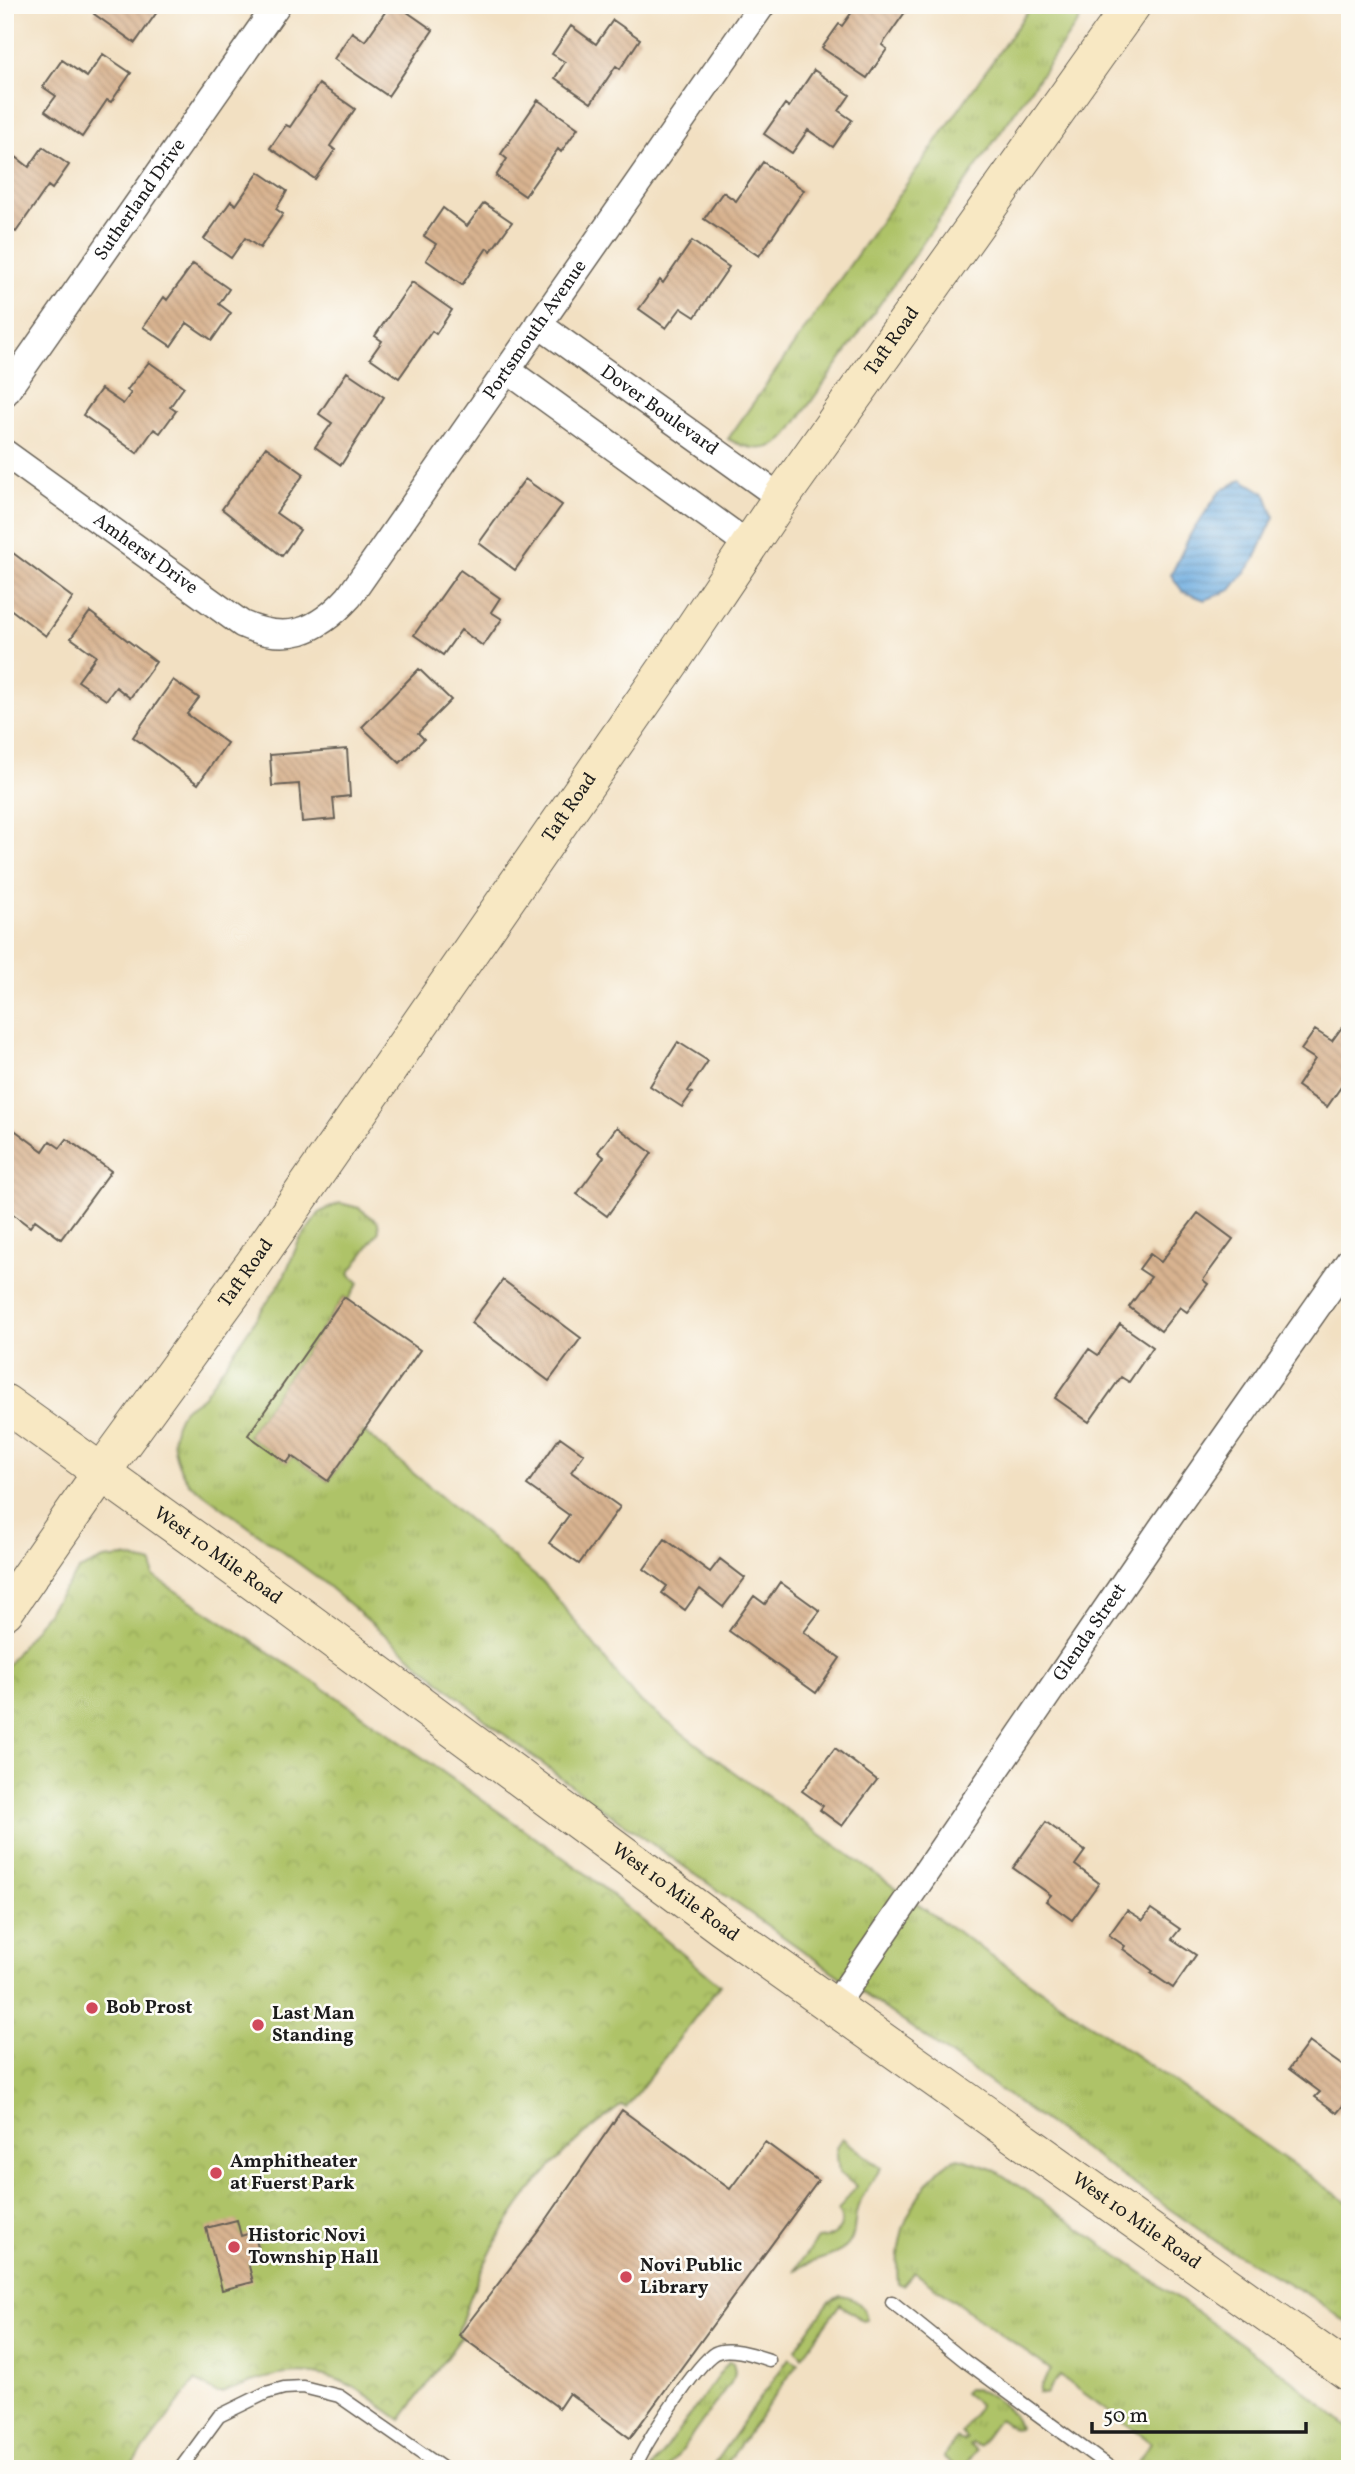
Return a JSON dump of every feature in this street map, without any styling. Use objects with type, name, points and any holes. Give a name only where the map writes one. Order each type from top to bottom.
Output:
[{"type":"street","name":"Sutherland Drive","points":[[5,393],[277,5]]},
{"type":"street","name":"Portsmouth Avenue","points":[[294,633],[321,624],[349,597],[762,5]]},
{"type":"street","name":"Taft Road","points":[[5,1611],[252,1266],[673,659],[781,498],[1132,5]]},
{"type":"street","name":"Dover Boulevard","points":[[538,324],[781,498]]},
{"type":"street","points":[[507,370],[749,545]]},
{"type":"street","name":"Amherst Drive","points":[[5,453],[242,624],[259,631],[294,633]]},
{"type":"street","name":"Glenda Street","points":[[833,2008],[1155,1538],[1350,1260]]},
{"type":"street","name":"West 10 Mile Road","points":[[5,1403],[293,1610],[833,2008],[1350,2373]]},
{"type":"lane","points":[[892,2302],[965,2361],[1112,2469]]},
{"type":"lane","points":[[637,2469],[636,2465],[645,2445],[704,2362],[717,2352],[739,2352],[769,2360]]},
{"type":"lane","points":[[180,2469],[219,2416],[266,2393],[303,2387],[339,2396],[444,2469]]},
{"type":"green space","points":[[1032,5],[1090,5],[787,436],[766,448],[751,448],[728,439]]},
{"type":"green space","points":[[340,1203],[359,1208],[378,1222],[379,1231],[349,1274],[359,1283],[348,1300],[344,1297],[248,1435],[287,1462],[292,1456],[328,1481],[363,1431],[546,1585],[636,1698],[923,1908],[1350,2204],[1350,2325],[1315,2299],[1224,2247],[593,1802],[489,1723],[317,1577],[189,1483],[179,1466],[174,1448],[173,1438],[178,1420],[187,1407],[202,1398],[283,1279],[299,1241],[320,1212]]},
{"type":"green space","points":[[125,1557],[153,1564],[153,1576],[340,1699],[585,1873],[720,1985],[626,2108],[622,2105],[592,2128],[541,2178],[520,2204],[485,2263],[458,2332],[462,2336],[401,2420],[352,2386],[318,2375],[302,2373],[270,2377],[222,2393],[216,2393],[195,2381],[129,2469],[5,2469],[5,1668],[79,1570],[104,1559]]},
{"type":"green space","points":[[842,2138],[881,2168],[858,2206],[849,2244],[839,2252],[794,2271],[817,2239],[829,2237],[838,2231],[841,2217],[838,2211],[856,2186],[839,2173],[836,2147]]},
{"type":"green space","points":[[959,2158],[993,2169],[1031,2194],[1291,2379],[1350,2429],[1350,2469],[1133,2469],[1151,2442],[1060,2376],[1046,2394],[1039,2393],[1051,2370],[914,2272],[903,2285],[898,2284],[900,2243],[911,2209],[933,2176],[950,2161]]},
{"type":"green space","points":[[840,2296],[858,2303],[867,2320],[863,2321],[840,2304],[802,2357],[796,2349],[829,2302]]},
{"type":"green space","points":[[789,2358],[798,2363],[723,2469],[710,2469]]},
{"type":"green space","points":[[729,2361],[733,2363],[734,2377],[668,2469],[651,2469]]},
{"type":"green space","points":[[968,2389],[975,2389],[1002,2404],[1013,2415],[1019,2428],[1013,2429],[999,2419],[979,2446],[971,2443],[969,2445],[976,2451],[963,2469],[959,2469],[943,2457],[957,2438],[963,2441],[966,2438],[961,2433],[979,2405],[964,2393]]},
{"type":"water","points":[[1242,479],[1266,494],[1274,517],[1254,561],[1231,590],[1205,600],[1183,592],[1171,575],[1190,535],[1220,491]]},
{"type":"building","points":[[100,5],[162,5],[135,43],[94,14]]},
{"type":"building","points":[[390,5],[397,5],[433,30],[388,96],[334,59],[352,32],[365,41]]},
{"type":"building","points":[[857,5],[904,5],[908,8],[882,45],[887,49],[867,78],[822,48]]},
{"type":"building","points":[[613,20],[640,39],[620,69],[616,66],[591,103],[555,78],[565,62],[552,54],[571,26],[596,44]]},
{"type":"building","points":[[103,54],[131,73],[111,102],[107,100],[82,137],[45,111],[56,96],[43,87],[62,60],[87,77]]},
{"type":"building","points":[[814,70],[850,95],[839,111],[852,120],[833,147],[808,130],[792,153],[764,134],[785,104],[789,107]]},
{"type":"building","points":[[319,84],[355,109],[330,146],[335,150],[315,179],[270,148],[286,125],[290,127]]},
{"type":"building","points":[[538,100],[578,128],[561,152],[558,149],[525,196],[496,176],[507,159],[501,154]]},
{"type":"building","points":[[43,147],[69,165],[52,189],[48,186],[16,232],[5,225],[5,172],[16,157],[29,167]]},
{"type":"building","points":[[763,162],[804,190],[759,256],[704,219],[723,192],[736,201]]},
{"type":"building","points":[[259,172],[287,191],[276,209],[283,214],[260,248],[245,238],[231,258],[204,239],[231,201],[236,205]]},
{"type":"building","points":[[484,203],[512,222],[491,251],[487,248],[462,285],[426,260],[436,244],[424,236],[443,208],[467,226]]},
{"type":"building","points":[[692,241],[729,267],[695,317],[681,308],[666,328],[639,309],[660,280],[663,283]]},
{"type":"building","points":[[193,264],[229,289],[219,304],[231,313],[212,340],[187,323],[171,346],[143,327],[164,297],[167,300]]},
{"type":"building","points":[[412,282],[452,310],[436,334],[432,331],[399,378],[370,358],[382,341],[375,336]]},
{"type":"building","points":[[149,362],[184,387],[170,407],[176,411],[160,433],[154,429],[137,453],[83,415],[101,389],[123,404],[131,393],[127,390]]},
{"type":"building","points":[[347,372],[384,397],[341,465],[315,447],[332,423],[319,414]]},
{"type":"building","points":[[266,447],[304,474],[276,513],[300,530],[282,556],[222,509]]},
{"type":"building","points":[[525,479],[562,505],[515,570],[479,543]]},
{"type":"building","points":[[9,550],[73,598],[46,636],[9,608],[5,612],[5,555]]},
{"type":"building","points":[[460,570],[500,598],[491,612],[502,619],[483,646],[461,630],[443,655],[414,635]]},
{"type":"building","points":[[90,612],[156,662],[130,698],[116,687],[106,700],[78,681],[96,656],[71,638]]},
{"type":"building","points":[[419,669],[451,700],[418,733],[424,739],[400,763],[362,727]]},
{"type":"building","points":[[173,680],[199,698],[187,714],[227,743],[198,784],[133,737]]},
{"type":"building","points":[[347,749],[350,796],[333,798],[335,819],[302,822],[299,784],[272,786],[270,755]]},
{"type":"building","points":[[1348,1019],[1350,1074],[1327,1107],[1297,1086],[1315,1059],[1301,1050],[1315,1030],[1332,1041]]},
{"type":"building","points":[[678,1042],[708,1061],[688,1091],[692,1093],[682,1107],[650,1086]]},
{"type":"building","points":[[5,1123],[43,1151],[50,1141],[60,1148],[67,1139],[111,1171],[61,1239],[35,1220],[30,1227],[5,1208]]},
{"type":"building","points":[[617,1127],[652,1153],[607,1216],[577,1194],[604,1157],[598,1152]]},
{"type":"building","points":[[1198,1213],[1233,1239],[1203,1280],[1208,1284],[1187,1312],[1180,1307],[1161,1331],[1129,1307],[1151,1277],[1139,1269],[1150,1254],[1161,1262]]},
{"type":"building","points":[[503,1280],[581,1338],[549,1381],[471,1323]]},
{"type":"building","points":[[344,1297],[420,1350],[328,1481],[292,1456],[287,1463],[248,1435]]},
{"type":"building","points":[[1120,1324],[1153,1347],[1129,1382],[1121,1377],[1089,1422],[1055,1398],[1089,1349],[1098,1355]]},
{"type":"building","points":[[560,1437],[584,1454],[571,1472],[620,1507],[579,1564],[549,1543],[569,1515],[527,1485]]},
{"type":"building","points":[[665,1539],[710,1572],[720,1559],[745,1578],[723,1607],[700,1589],[685,1610],[662,1593],[667,1586],[644,1569]]},
{"type":"building","points":[[780,1582],[820,1611],[804,1632],[840,1658],[816,1693],[729,1631],[754,1596],[765,1604]]},
{"type":"building","points":[[835,1748],[877,1780],[842,1826],[820,1810],[823,1806],[802,1791]]},
{"type":"building","points":[[1046,1822],[1085,1851],[1075,1865],[1099,1883],[1072,1920],[1046,1901],[1051,1895],[1013,1868]]},
{"type":"building","points":[[1151,1909],[1180,1929],[1172,1939],[1196,1955],[1173,1988],[1151,1973],[1153,1971],[1109,1935],[1127,1910],[1143,1920]]},
{"type":"building","points":[[1309,2042],[1350,2071],[1350,2104],[1346,2102],[1337,2113],[1315,2097],[1320,2092],[1289,2069]]},
{"type":"building","name":"Novi Public Library","points":[[622,2110],[730,2189],[765,2142],[818,2181],[630,2438],[569,2393],[559,2408],[459,2335],[540,2229]]},
{"type":"building","name":"Historic Novi Township Hall","points":[[237,2220],[241,2236],[254,2232],[261,2259],[248,2262],[253,2282],[222,2290],[206,2228]]},
{"type":"place","name":"Bob Prost","points":[[92,2008]]},
{"type":"place","name":"Last Man Standing","points":[[258,2025]]},
{"type":"place","name":"Amphitheater at Fuerst Park","points":[[216,2173]]},
{"type":"place","name":"Historic Novi Township Hall","points":[[234,2247]]},
{"type":"place","name":"Novi Public Library","points":[[626,2277]]}]
